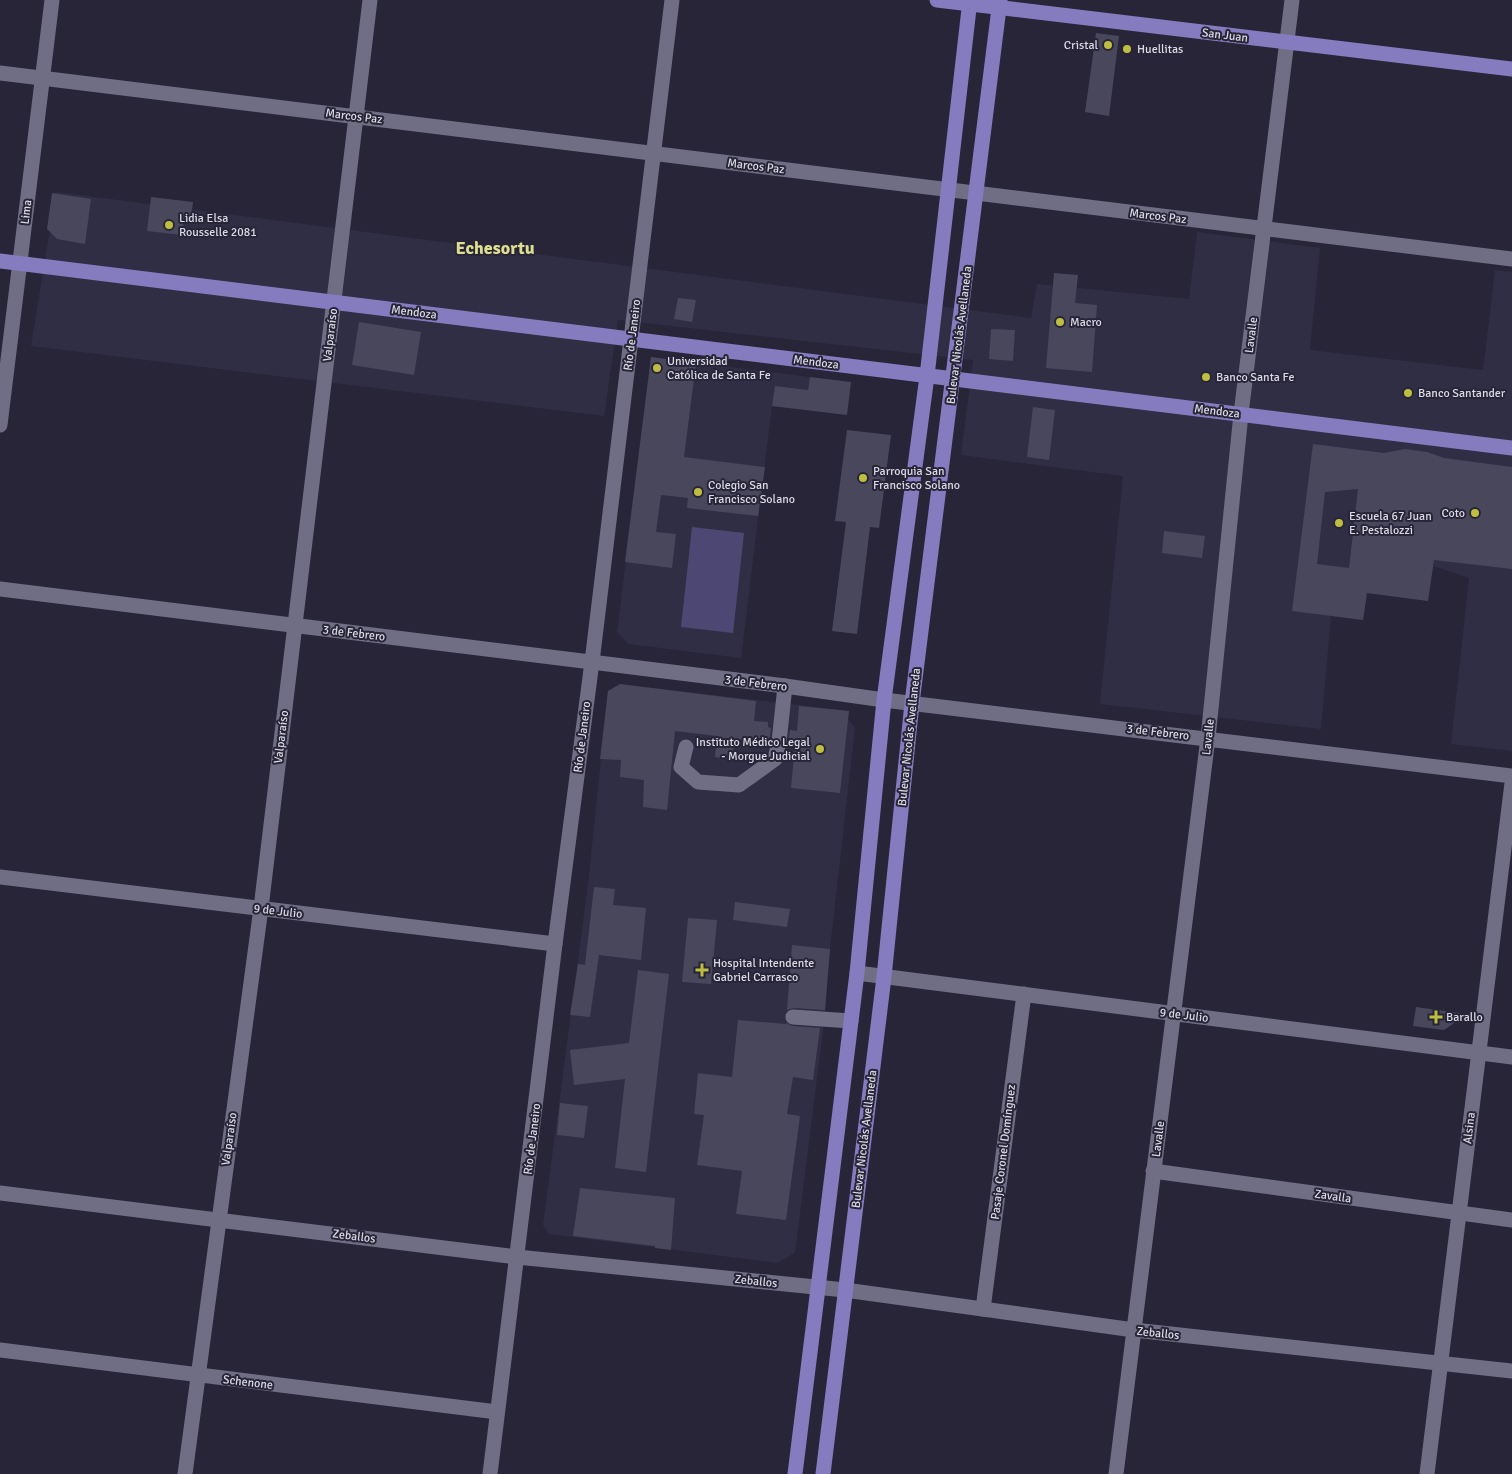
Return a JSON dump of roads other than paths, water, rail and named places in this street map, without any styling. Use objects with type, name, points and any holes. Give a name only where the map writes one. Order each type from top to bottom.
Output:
[{"type":"main road","name":"San Juan","points":[[938,0],[1000,4],[1286,42],[1512,69]]},
{"type":"main road","points":[[795,1474],[857,973],[884,700],[927,376],[969,2]]},
{"type":"main road","name":"Bulevar Nicolás Avellaneda","points":[[823,1474],[884,977],[912,703],[1000,4]]},
{"type":"main road","name":"Mendoza","points":[[0,261],[1512,448]]},
{"type":"street","name":"Lima","points":[[0,425],[52,0]]},
{"type":"street","name":"Valparaíso","points":[[185,1474],[261,908],[370,0]]},
{"type":"street","name":"Río de Janeiro","points":[[490,1474],[555,944],[592,662],[672,0]]},
{"type":"street","name":"Lavalle","points":[[1116,1474],[1208,738],[1241,414],[1292,0]]},
{"type":"street","name":"Marcos Paz","points":[[0,73],[1512,259]]},
{"type":"street","name":"3 de Febrero","points":[[0,589],[785,686],[884,700],[1512,776]]},
{"type":"street","points":[[686,748],[681,767],[698,782],[739,785],[775,760],[779,742],[785,686]]},
{"type":"street","name":"Alsina","points":[[1426,1474],[1512,783]]},
{"type":"street","name":"9 de Julio","points":[[0,877],[555,944]]},
{"type":"street","name":"9 de Julio","points":[[857,973],[1512,1057]]},
{"type":"street","name":"Pasaje Coronel Domínguez","points":[[983,1309],[1024,994]]},
{"type":"street","points":[[793,1017],[850,1021]]},
{"type":"street","name":"Zavalla","points":[[1154,1172],[1512,1220]]},
{"type":"street","name":"Zeballos","points":[[0,1193],[517,1257],[845,1290],[1134,1330],[1512,1371]]},
{"type":"street","name":"Schenone","points":[[0,1350],[497,1412]]},
{"type":"place","name":"Cristal","points":[[1108,45]]},
{"type":"place","name":"Huellitas","points":[[1127,49]]},
{"type":"place","name":"Lidia Elsa Rousselle 2081","points":[[169,225]]},
{"type":"place","name":"Macro","points":[[1060,322]]},
{"type":"place","name":"Universidad Católica de Santa Fe","points":[[657,368]]},
{"type":"place","name":"Banco Santa Fe","points":[[1206,377]]},
{"type":"place","name":"Banco Santander","points":[[1408,393]]},
{"type":"place","name":"Parroquia San Francisco Solano","points":[[863,478]]},
{"type":"place","name":"Colegio San Francisco Solano","points":[[698,492]]},
{"type":"place","name":"Coto","points":[[1475,513]]},
{"type":"place","name":"Escuela 67 Juan E. Pestalozzi","points":[[1339,523]]},
{"type":"place","name":"Instituto Médico Legal - Morgue Judicial","points":[[820,749]]},
{"type":"place","name":"Hospital Intendente Gabriel Carrasco","points":[[702,970]]},
{"type":"place","name":"Barallo","points":[[1436,1017]]},
{"type":"district","name":"Echesortu","points":[[495,248]]}]
